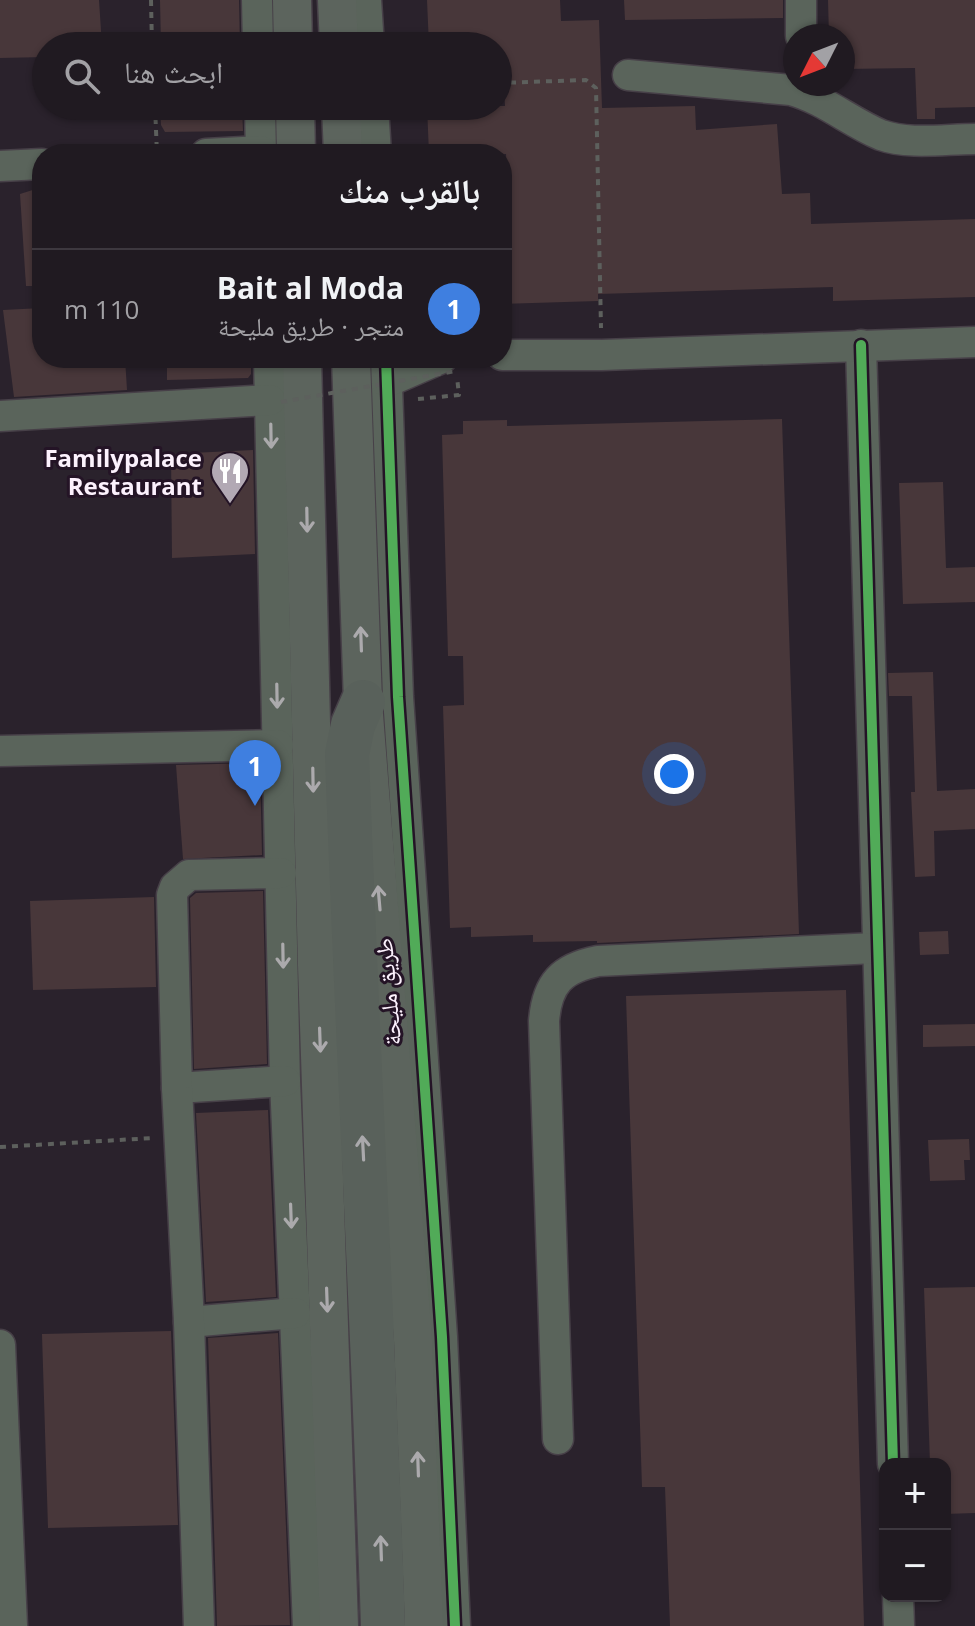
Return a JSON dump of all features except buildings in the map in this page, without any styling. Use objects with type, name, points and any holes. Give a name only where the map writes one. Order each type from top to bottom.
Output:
[{"type":"highway","points":[[363,702],[353,725],[347,754],[358,1059],[374,1341],[383,1626]]},
{"type":"main road","points":[[292,0],[293,32]]},
{"type":"main road","points":[[337,0],[338,32]]},
{"type":"main road","points":[[277,144],[288,120]]},
{"type":"main road","points":[[342,120],[343,144]]},
{"type":"main road","points":[[302,368],[339,1626]]},
{"type":"main road","name":"طريق مليحة","points":[[351,368],[363,702],[413,1340],[424,1626]]},
{"type":"street","points":[[257,0],[258,32]]},
{"type":"street","points":[[366,0],[368,32]]},
{"type":"street","points":[[801,0],[801,24]]},
{"type":"street","points":[[628,75],[783,87]]},
{"type":"street","points":[[816,96],[884,136],[907,140],[975,139]]},
{"type":"street","points":[[264,120],[271,144]]},
{"type":"street","points":[[374,120],[375,144]]},
{"type":"street","points":[[0,166],[32,164]]},
{"type":"street","points":[[512,355],[602,355],[975,342]]},
{"type":"street","points":[[861,345],[893,1458]]},
{"type":"street","points":[[270,368],[275,401],[285,1081],[308,1626]]},
{"type":"street","points":[[434,368],[387,381],[398,697],[442,1337],[455,1626]]},
{"type":"street","points":[[0,416],[275,401]]},
{"type":"street","points":[[0,751],[278,745]]},
{"type":"street","points":[[199,1626],[172,904],[175,887],[189,875],[281,873]]},
{"type":"street","points":[[558,1439],[544,1021],[546,999],[558,980],[575,966],[598,961],[876,948]]},
{"type":"street","points":[[177,1088],[285,1081]]},
{"type":"street","points":[[189,1322],[295,1313]]},
{"type":"street","points":[[0,1345],[4,1518],[12,1626]]},
{"type":"street","points":[[898,1602],[899,1626]]},
{"type":"path","points":[[151,0],[152,32]]},
{"type":"path","points":[[512,83],[586,80],[596,88],[602,355]]},
{"type":"path","points":[[156,120],[157,144]]},
{"type":"path","points":[[275,401],[430,368]]},
{"type":"path","points":[[387,381],[459,395],[450,368]]},
{"type":"path","points":[[0,1147],[179,1136]]},
{"type":"cycle path","points":[[861,345],[893,1458]]},
{"type":"cycle path","points":[[386,368],[398,697],[442,1337],[455,1626]]},
{"type":"place","name":"Familypalace Restaurant","points":[[230,505]]},
{"type":"place","name":"Bait al Moda","points":[[255,806]]}]
